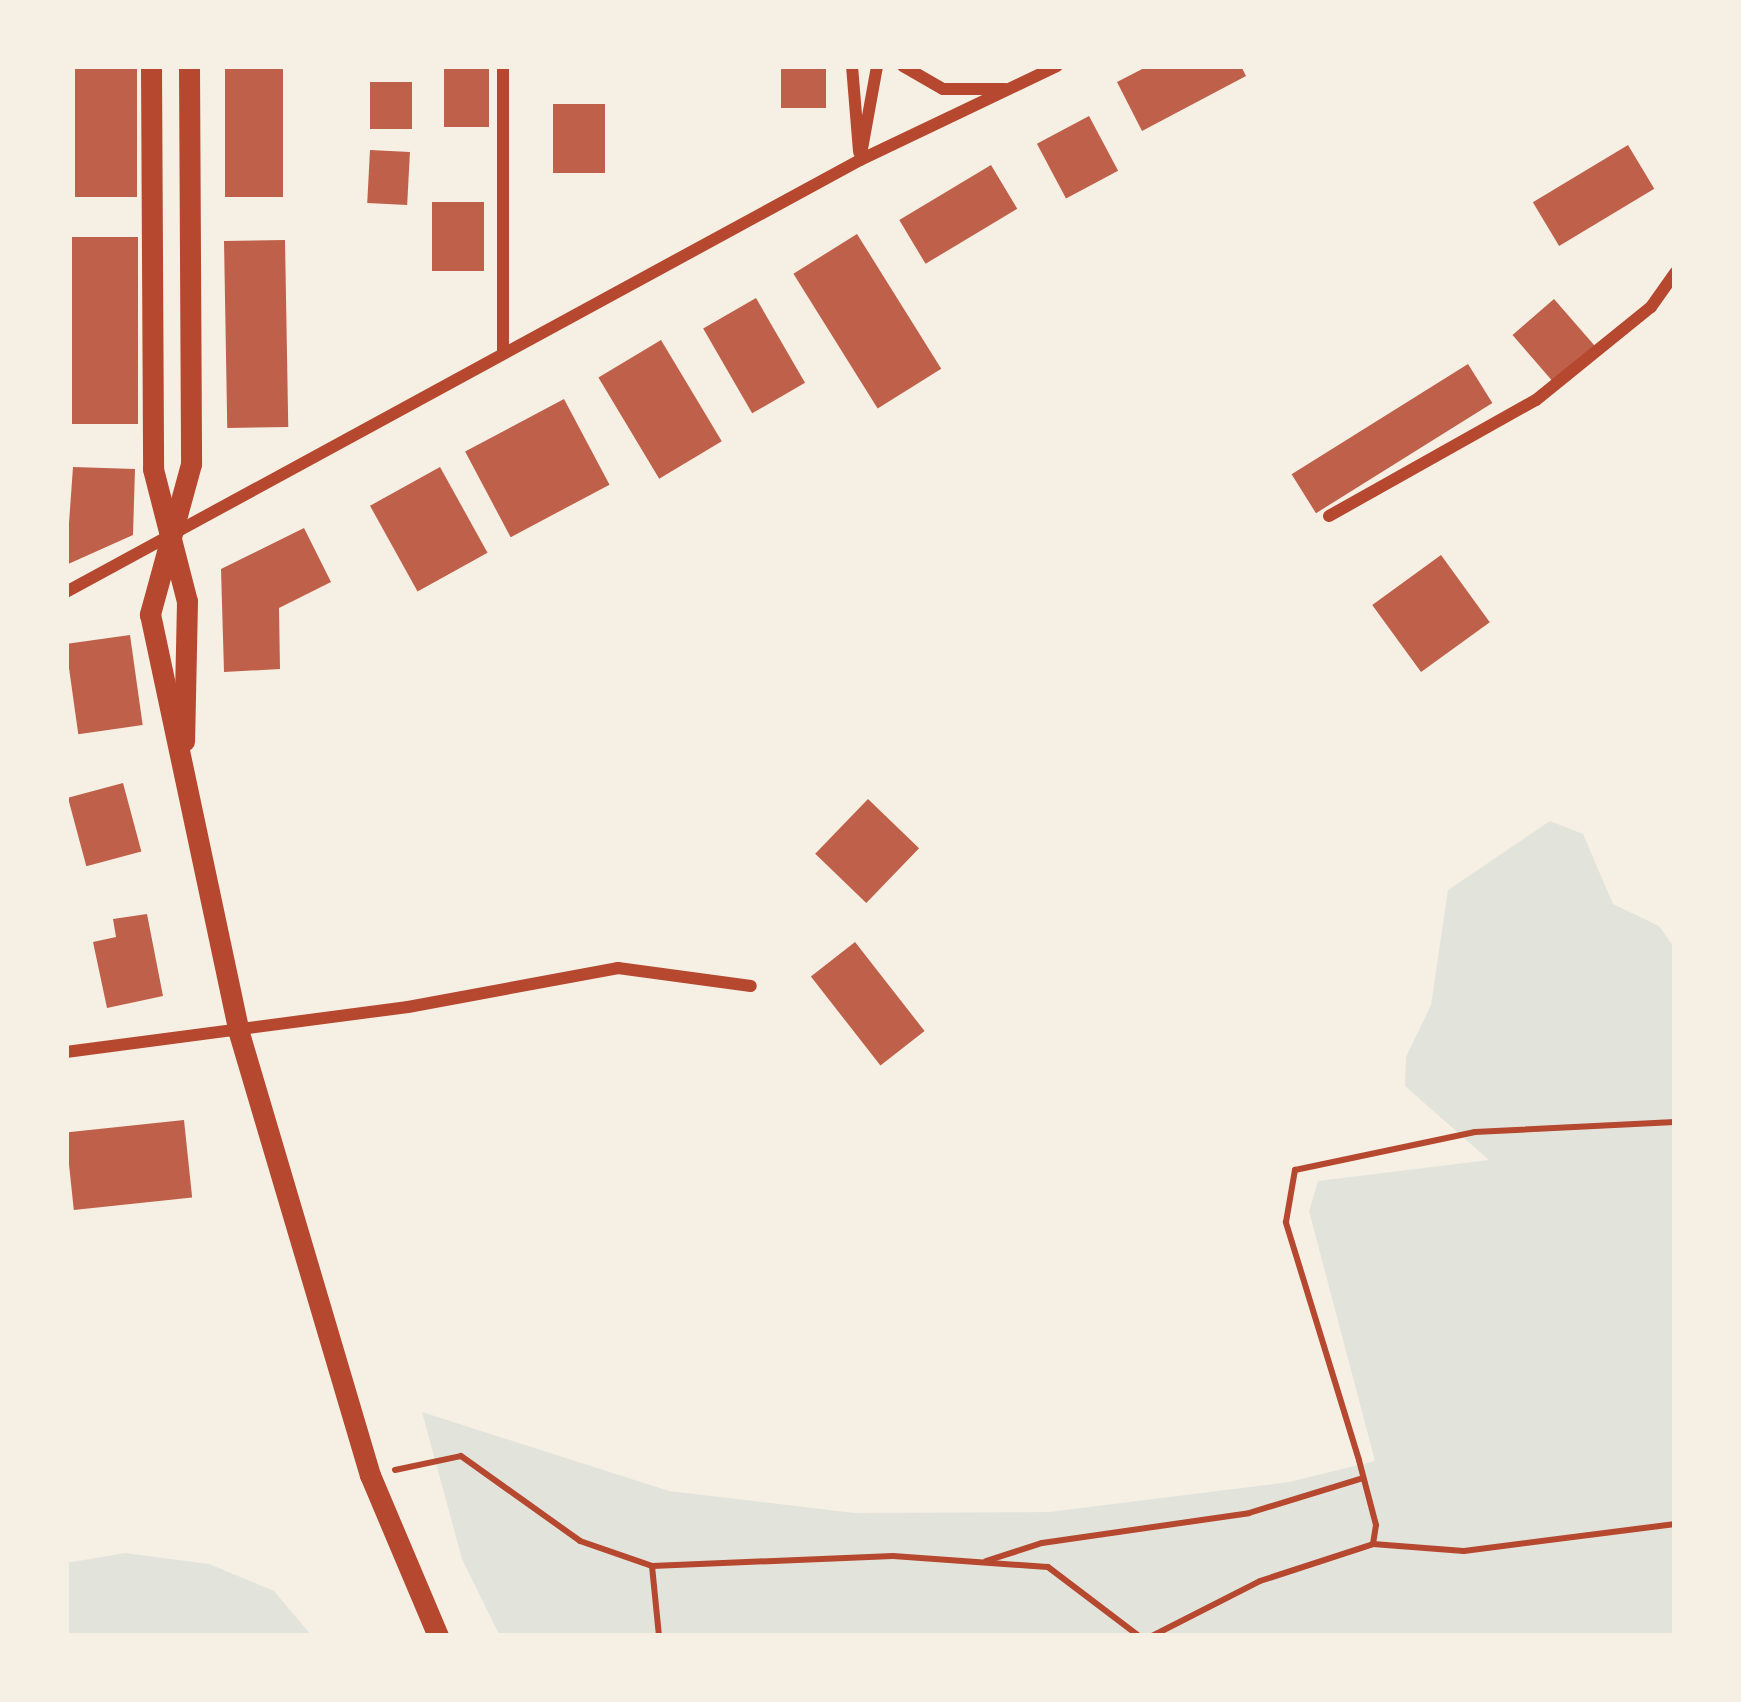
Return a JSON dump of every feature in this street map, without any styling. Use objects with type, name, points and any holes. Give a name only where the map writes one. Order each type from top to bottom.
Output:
[{"type":"street","points":[[152,66],[153,469],[187,601],[183,784]]},
{"type":"street","points":[[189,66],[191,464],[151,614],[183,784],[239,1033],[370,1475],[438,1636]]},
{"type":"street","points":[[502,66],[503,352]]},
{"type":"street","points":[[852,66],[860,160]]},
{"type":"street","points":[[860,160],[877,66]]},
{"type":"street","points":[[903,66],[943,89],[1012,89]]},
{"type":"street","points":[[66,592],[860,160],[1058,66]]},
{"type":"street","points":[[1328,516],[1536,400],[1651,307],[1675,273]]},
{"type":"street","points":[[66,1052],[239,1033],[618,968],[751,986]]},
{"type":"path","points":[[1373,1544],[1363,1478],[1286,1222],[1295,1170],[1475,1132],[1675,1122]]},
{"type":"path","points":[[370,1475],[461,1456],[580,1540],[652,1566],[893,1556],[1048,1567],[1139,1636]]},
{"type":"path","points":[[982,1562],[1081,1536],[1249,1513],[1363,1478]]},
{"type":"path","points":[[1151,1636],[1260,1581],[1373,1544],[1464,1551],[1675,1524]]},
{"type":"path","points":[[652,1566],[659,1636]]},
{"type":"shaded area","points":[[1550,821],[1583,834],[1613,904],[1659,926],[1675,949],[1675,1636],[500,1636],[462,1559],[422,1412],[669,1491],[855,1513],[1049,1512],[1289,1482],[1375,1461],[1309,1211],[1318,1181],[1489,1160],[1405,1086],[1406,1057],[1431,1005],[1448,890]]},
{"type":"shaded area","points":[[125,1553],[209,1564],[274,1591],[312,1636],[66,1636],[66,1563]]},
{"type":"building","points":[[75,66],[137,66],[137,197],[75,197]]},
{"type":"building","points":[[225,66],[283,66],[283,197],[225,197]]},
{"type":"building","points":[[444,66],[489,66],[489,127],[444,127]]},
{"type":"building","points":[[781,66],[826,66],[826,108],[781,108]]},
{"type":"building","points":[[1148,66],[1241,66],[1246,76],[1142,131],[1117,82]]},
{"type":"building","points":[[370,82],[412,82],[412,129],[370,129]]},
{"type":"building","points":[[553,104],[605,104],[605,173],[553,173]]},
{"type":"building","points":[[1089,116],[1118,171],[1066,198],[1037,144]]},
{"type":"building","points":[[1628,145],[1654,189],[1559,246],[1533,202]]},
{"type":"building","points":[[370,150],[410,152],[407,205],[367,203]]},
{"type":"building","points":[[991,165],[1017,209],[926,264],[899,220]]},
{"type":"building","points":[[432,202],[484,202],[484,271],[432,271]]},
{"type":"building","points":[[857,234],[941,369],[878,409],[793,274]]},
{"type":"building","points":[[72,237],[138,237],[138,424],[72,424]]},
{"type":"building","points":[[285,240],[288,427],[227,428],[224,241]]},
{"type":"building","points":[[756,298],[805,383],[752,413],[703,328]]},
{"type":"building","points":[[1554,299],[1597,349],[1556,385],[1512,335]]},
{"type":"building","points":[[661,340],[722,441],[659,479],[598,378]]},
{"type":"building","points":[[1468,364],[1492,403],[1316,513],[1292,474]]},
{"type":"building","points":[[564,399],[610,485],[511,537],[465,452]]},
{"type":"building","points":[[73,467],[135,469],[133,535],[66,565]]},
{"type":"building","points":[[440,467],[488,553],[418,591],[370,506]]},
{"type":"building","points":[[304,528],[331,582],[279,608],[280,669],[224,672],[221,569]]},
{"type":"building","points":[[1441,555],[1490,622],[1421,672],[1372,605]]},
{"type":"building","points":[[130,635],[143,725],[78,734],[66,644]]},
{"type":"building","points":[[123,783],[141,852],[86,866],[68,798]]},
{"type":"building","points":[[868,799],[919,848],[866,903],[815,854]]},
{"type":"building","points":[[147,914],[163,996],[107,1008],[93,942],[116,937],[113,919]]},
{"type":"building","points":[[855,942],[925,1031],[880,1066],[811,976]]},
{"type":"building","points":[[184,1120],[192,1198],[74,1210],[66,1132]]}]
